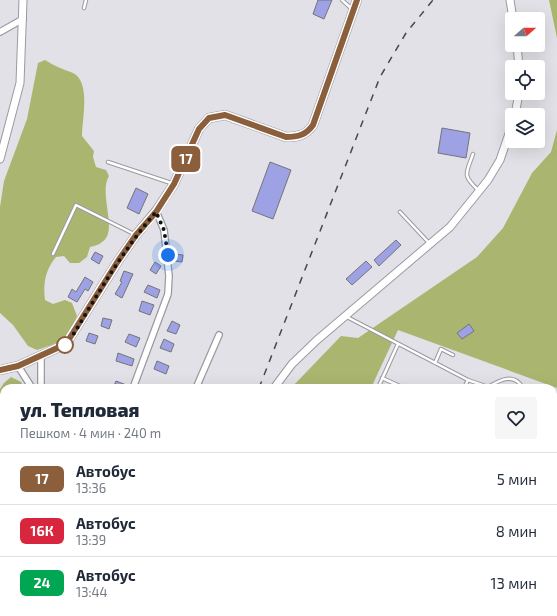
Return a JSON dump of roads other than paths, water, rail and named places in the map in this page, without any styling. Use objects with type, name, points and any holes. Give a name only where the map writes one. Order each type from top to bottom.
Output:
[{"type":"main road","points":[[0,370],[18,366],[66,344],[70,340],[118,261],[136,235],[156,212],[174,184],[199,129],[209,118],[225,115],[286,137],[296,137],[309,130],[313,125],[357,0]]},
{"type":"street","points":[[0,159],[20,83],[23,0]]},
{"type":"street","points":[[510,0],[512,12]]},
{"type":"street","points":[[0,32],[23,19]]},
{"type":"street","points":[[277,384],[292,364],[317,340],[346,317],[450,227],[480,191],[500,160],[505,145]]},
{"type":"street","points":[[134,384],[168,294],[168,269],[164,230],[156,212]]},
{"type":"street","points":[[198,384],[219,336]]},
{"type":"street","points":[[41,356],[41,384]]},
{"type":"street","points":[[18,366],[29,384]]},
{"type":"lane","points":[[84,8],[86,0]]},
{"type":"lane","points":[[342,0],[344,4],[353,10]]},
{"type":"lane","points":[[473,154],[466,176],[468,180],[480,191]]},
{"type":"lane","points":[[108,162],[174,184]]},
{"type":"lane","points":[[53,254],[76,205],[136,235]]},
{"type":"lane","points":[[400,212],[430,244]]},
{"type":"lane","points":[[346,317],[468,380],[479,384]]},
{"type":"lane","points":[[380,384],[398,344]]},
{"type":"lane","points":[[436,363],[441,349],[453,355]]},
{"type":"lane","points":[[382,378],[395,384]]},
{"type":"lane","points":[[493,384],[504,378],[511,378],[517,380],[520,384]]},
{"type":"lane","points":[[466,384],[468,380]]},
{"type":"railway","points":[[261,384],[380,77],[406,33],[433,0]]}]
